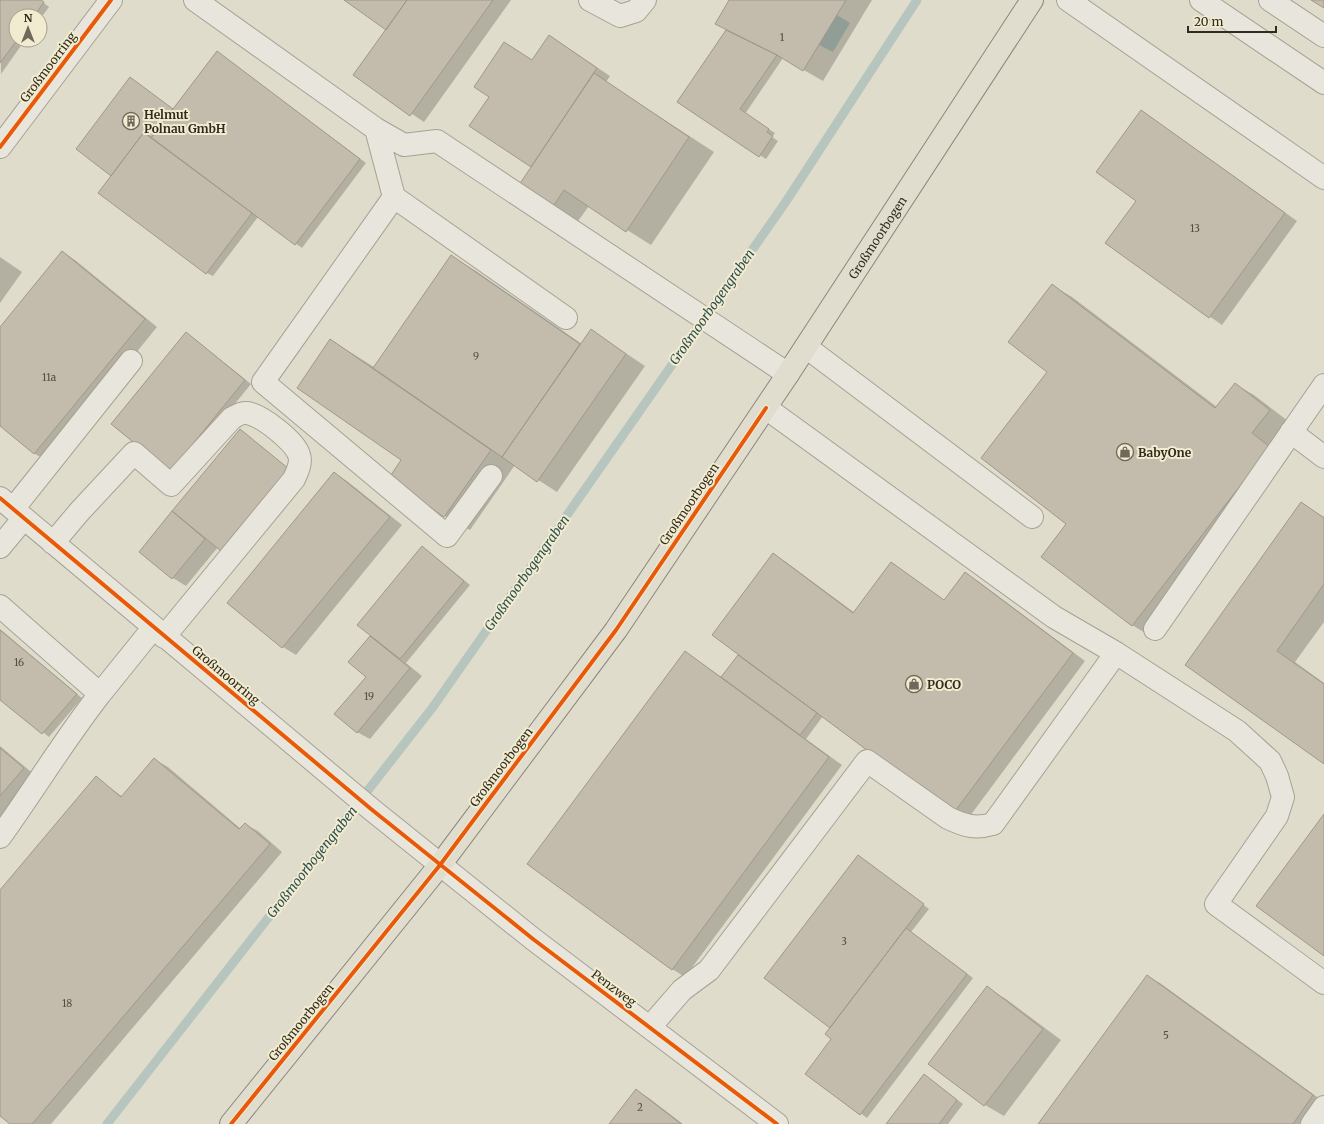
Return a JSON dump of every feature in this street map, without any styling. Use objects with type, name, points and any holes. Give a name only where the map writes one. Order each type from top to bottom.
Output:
[{"type":"main road","name":"Großmoorbogen","points":[[231,1124],[440,865],[616,630],[766,408],[1032,0]]},
{"type":"street","name":"Großmoorring","points":[[0,147],[111,0]]},
{"type":"street","points":[[195,0],[376,129],[404,146],[437,141],[788,374]]},
{"type":"street","points":[[590,0],[620,16],[636,11],[645,0]]},
{"type":"street","points":[[1068,0],[1324,178]]},
{"type":"street","points":[[1201,0],[1324,83]]},
{"type":"street","points":[[1270,0],[1324,36]]},
{"type":"street","points":[[376,129],[394,197],[566,318]]},
{"type":"street","points":[[394,197],[263,382],[447,536],[491,476]]},
{"type":"street","points":[[806,347],[1032,517]]},
{"type":"street","points":[[0,547],[12,508],[131,361]]},
{"type":"street","points":[[1155,629],[1324,385]]},
{"type":"street","points":[[766,408],[1054,617],[1116,653],[1237,731],[1270,761],[1277,776],[1283,797],[1276,816],[1216,904],[1324,983]]},
{"type":"street","points":[[0,838],[36,787],[74,727],[100,694],[159,632],[294,479],[299,468],[299,455],[290,442],[259,417],[245,412],[232,418],[171,485],[134,453],[80,511],[53,543]]},
{"type":"street","points":[[1291,432],[1324,457]]},
{"type":"street","name":"Großmoorring","points":[[12,508],[370,810],[440,865]]},
{"type":"street","points":[[0,606],[100,694]]},
{"type":"street","points":[[650,1027],[682,990],[709,970],[867,761],[948,818],[962,825],[979,828],[993,824],[1116,653]]},
{"type":"street","name":"Penzweg","points":[[440,865],[533,939],[777,1124]]},
{"type":"street","points":[[1312,1124],[1324,1106]]},
{"type":"shaded area","points":[[837,15],[850,23],[833,52],[819,45]]},
{"type":"building","points":[[0,0],[41,0],[44,2],[40,8],[8,8],[8,48],[11,48],[0,63]]},
{"type":"building","points":[[344,0],[407,0],[386,30]]},
{"type":"building","points":[[407,0],[493,0],[410,116],[353,75]]},
{"type":"building","points":[[729,0],[846,0],[803,71],[777,55],[715,24]]},
{"type":"building","points":[[1311,0],[1324,0],[1324,8]]},
{"type":"building","points":[[726,30],[777,55],[740,109],[769,129],[767,132],[773,136],[759,157],[677,102]]},
{"type":"building","points":[[549,35],[597,68],[531,167],[469,126],[489,97],[474,87],[504,42],[532,60]]},
{"type":"building","points":[[217,51],[360,159],[295,245],[151,138]]},
{"type":"building","points":[[594,73],[689,137],[626,232],[564,190],[552,208],[519,185]]},
{"type":"building","name":"Helmut Polnau GmbH","points":[[130,77],[173,109],[151,138],[144,132],[111,176],[76,149]]},
{"type":"building","points":[[1141,110],[1285,213],[1209,318],[1105,243],[1136,201],[1096,172]]},
{"type":"building","points":[[144,132],[252,213],[206,274],[98,193]]},
{"type":"building","points":[[62,251],[145,319],[34,454],[0,426],[0,327]]},
{"type":"building","points":[[451,255],[580,344],[502,457],[373,368]]},
{"type":"building","name":"BabyOne","points":[[1052,284],[1215,408],[1235,383],[1270,410],[1252,433],[1270,447],[1132,626],[1041,557],[1066,524],[981,458],[1047,372],[1008,342]]},
{"type":"building","points":[[591,329],[626,354],[537,482],[502,457]]},
{"type":"building","points":[[186,332],[245,380],[170,472],[111,424]]},
{"type":"building","points":[[330,339],[491,450],[444,517],[389,478],[401,460],[297,388]]},
{"type":"building","points":[[240,429],[289,469],[221,551],[172,511]]},
{"type":"building","points":[[334,472],[390,517],[282,648],[227,603]]},
{"type":"building","points":[[1301,502],[1324,518],[1324,584],[1277,651],[1324,684],[1324,764],[1185,665]]},
{"type":"building","points":[[172,511],[205,539],[172,579],[139,552]]},
{"type":"building","points":[[422,546],[464,581],[400,659],[357,625]]},
{"type":"building","name":"POCO","points":[[773,553],[853,613],[891,562],[944,600],[965,572],[1073,653],[953,814],[712,635]]},
{"type":"building","points":[[0,630],[77,694],[42,734],[0,700]]},
{"type":"building","points":[[370,636],[410,668],[357,733],[334,714],[366,677],[348,662]]},
{"type":"building","points":[[685,651],[829,757],[672,970],[527,864]]},
{"type":"building","points":[[738,655],[817,713],[800,735],[721,677]]},
{"type":"building","points":[[0,748],[24,768],[0,796]]},
{"type":"building","points":[[154,758],[239,829],[245,823],[270,844],[32,1124],[10,1124],[0,1116],[0,890],[96,776],[121,797]]},
{"type":"building","points":[[1324,814],[1324,956],[1256,906]]},
{"type":"building","points":[[858,855],[924,904],[830,1028],[764,978]]},
{"type":"building","points":[[906,928],[967,974],[860,1115],[805,1074],[831,1039],[825,1034]]},
{"type":"building","points":[[1147,975],[1313,1095],[1293,1124],[1038,1124]]},
{"type":"building","points":[[987,986],[1043,1029],[984,1106],[928,1064]]},
{"type":"building","points":[[924,1074],[957,1100],[939,1124],[886,1124]]},
{"type":"building","points":[[636,1089],[637,1090],[681,1124],[609,1124]]},
{"type":"waterway","name":"Großmoorbogengraben","points":[[107,1124],[433,707],[785,203],[917,0]]},
{"type":"cycle path","points":[[0,147],[111,0]]},
{"type":"cycle path","points":[[231,1124],[440,865],[616,630],[766,408]]},
{"type":"cycle path","points":[[0,498],[371,809],[533,939],[777,1124]]},
{"type":"place","name":"Helmut Polnau GmbH","points":[[131,121]]},
{"type":"place","name":"BabyOne","points":[[1125,452]]},
{"type":"place","name":"POCO","points":[[914,684]]}]
